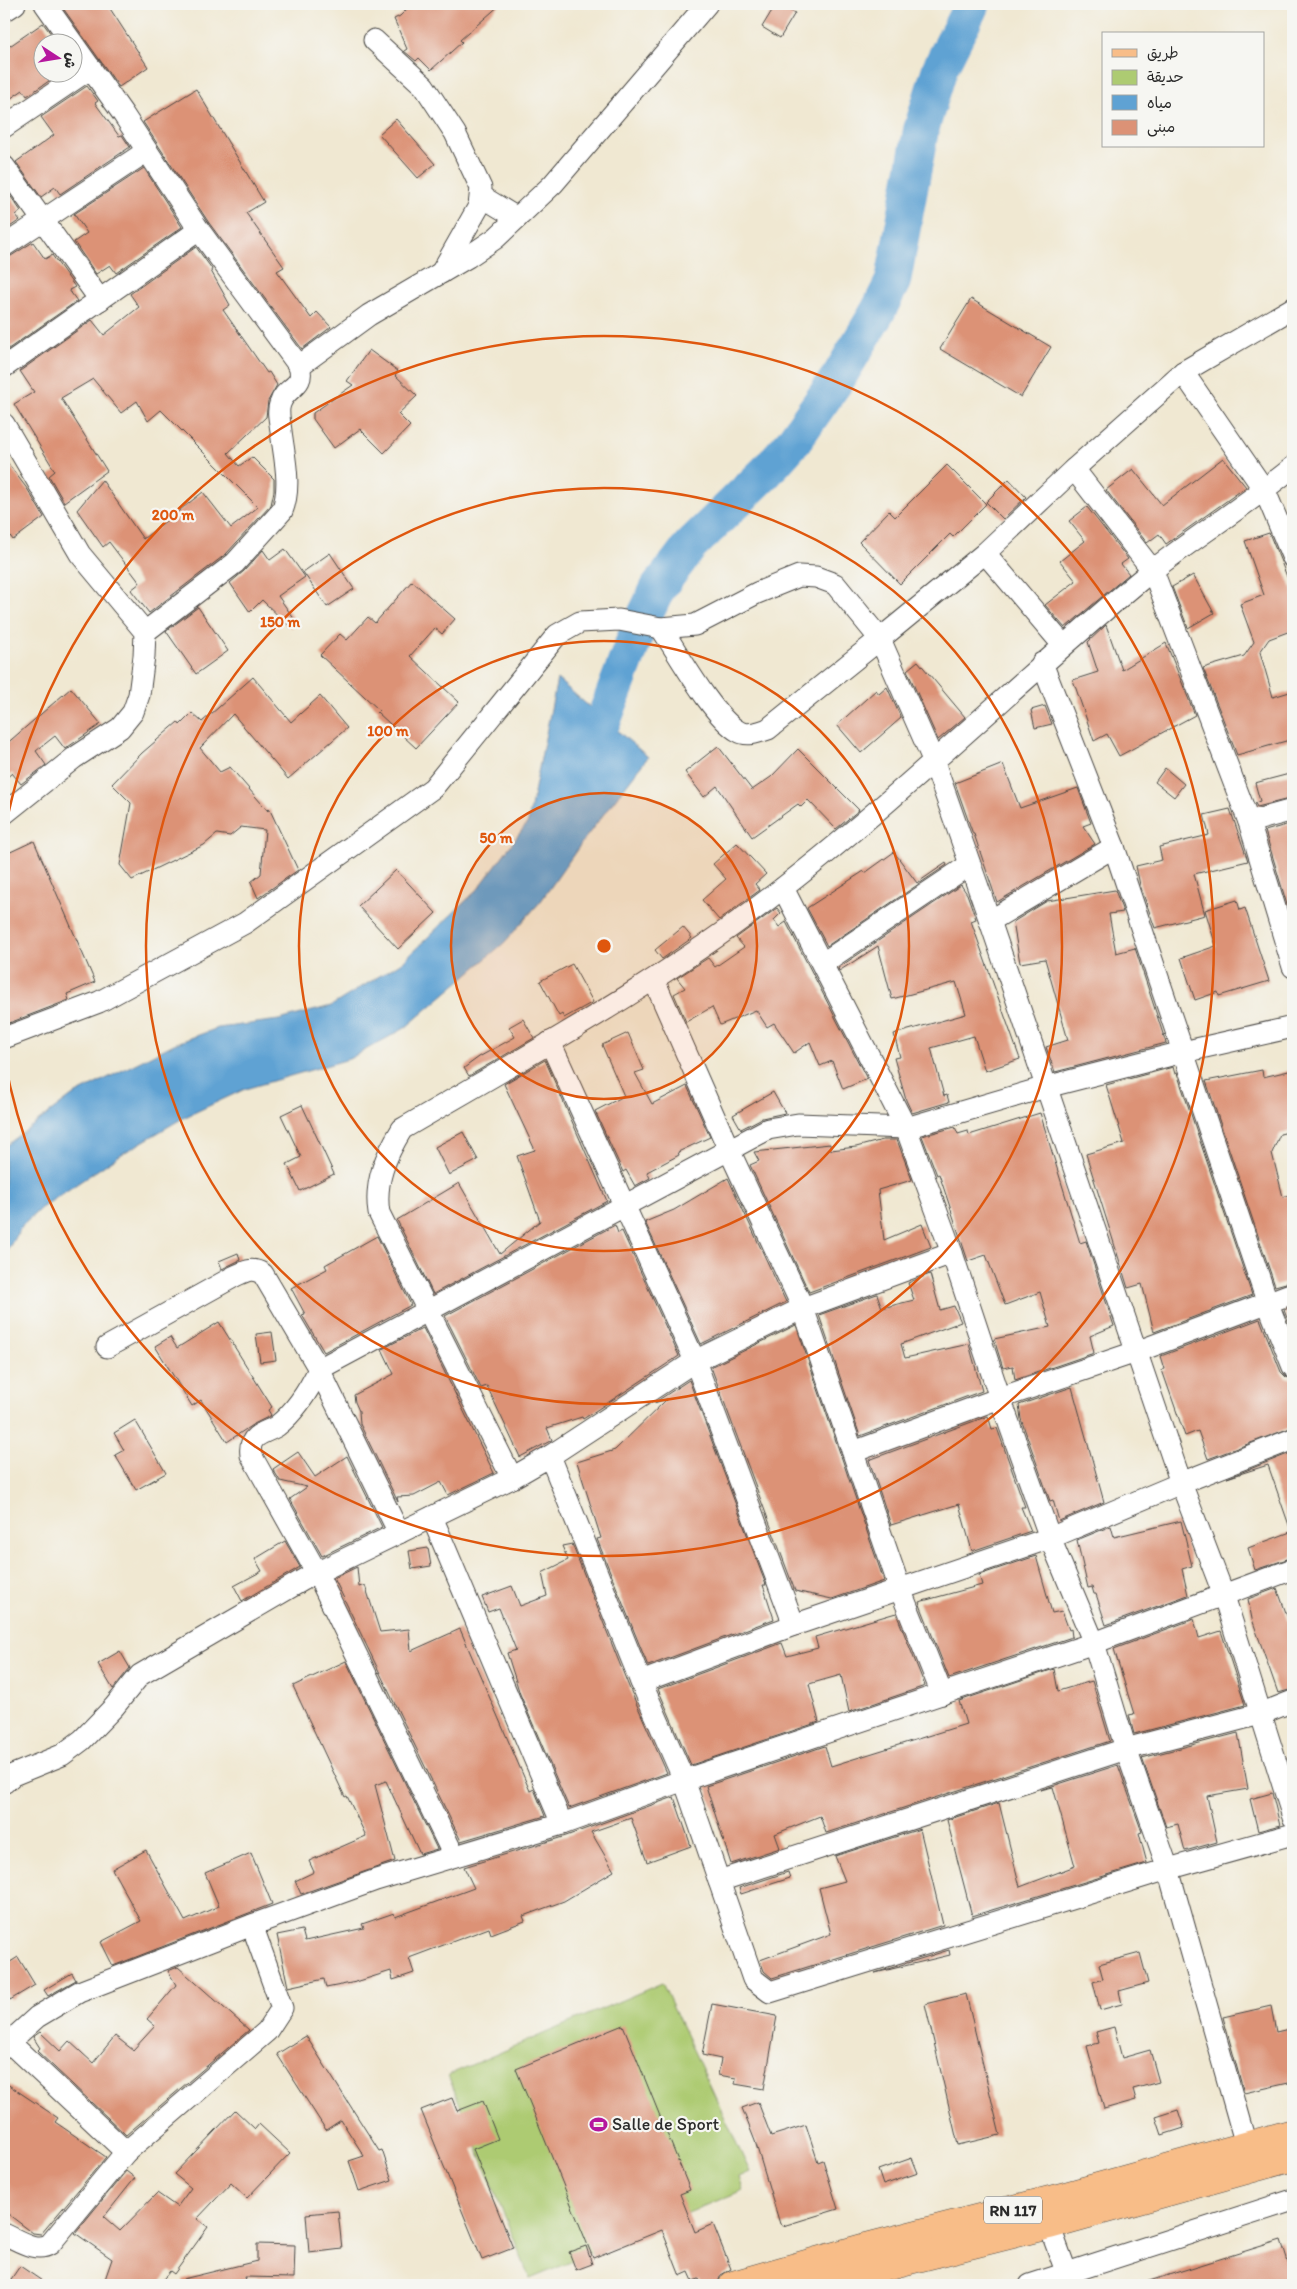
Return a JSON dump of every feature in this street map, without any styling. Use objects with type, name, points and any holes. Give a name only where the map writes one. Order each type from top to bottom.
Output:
[{"type":"main road","name":"RN 117","points":[[733,2285],[866,2247],[1065,2196],[1293,2133]]},
{"type":"main road","name":"RN 117","points":[[810,2285],[1049,2226],[1293,2157]]},
{"type":"street","points":[[4,11],[15,4]]},
{"type":"street","points":[[45,4],[91,68],[199,230],[299,366],[300,380],[287,393],[279,406],[286,467],[286,501],[282,511],[235,563],[144,632]]},
{"type":"street","points":[[299,366],[368,316],[496,238],[553,184],[707,4]]},
{"type":"street","points":[[374,40],[424,86],[456,133],[481,188],[482,196],[479,206],[441,273]]},
{"type":"street","points":[[4,127],[91,68]]},
{"type":"street","points":[[4,246],[147,151]]},
{"type":"street","points":[[4,166],[100,300]]},
{"type":"street","points":[[482,196],[516,218]]},
{"type":"street","points":[[4,367],[199,230]]},
{"type":"street","points":[[661,628],[714,709],[738,732],[750,734],[768,729],[985,553],[1074,469],[1183,372],[1293,308]]},
{"type":"street","points":[[1183,372],[1265,491],[1293,558]]},
{"type":"street","points":[[4,424],[80,554],[144,632],[144,656],[139,695],[133,712],[120,728],[74,758],[4,814]]},
{"type":"street","points":[[512,1478],[379,1213],[376,1198],[379,1180],[386,1157],[402,1129],[654,980],[783,888],[934,762],[1063,645],[1153,571],[1265,491],[1293,467]]},
{"type":"street","points":[[1074,469],[1153,571],[1249,822],[1293,967]]},
{"type":"street","points":[[985,553],[1063,645]]},
{"type":"street","points":[[4,1038],[99,1002],[245,923],[433,788],[557,635],[580,622],[619,620],[661,628],[695,625],[757,593],[799,576],[816,577],[834,584],[880,638],[934,762],[1181,1483],[1223,1593],[1293,1817]]},
{"type":"street","points":[[1042,663],[1114,847],[1268,1304],[1293,1368]]},
{"type":"street","points":[[1249,822],[1293,810]]},
{"type":"street","points":[[990,921],[1114,847]]},
{"type":"street","points":[[823,963],[969,865]]},
{"type":"street","points":[[783,888],[906,1128],[952,1252],[1000,1398],[1050,1538],[1094,1643],[1126,1749],[1168,1869],[1246,2145]]},
{"type":"street","points":[[654,980],[729,1150],[803,1308],[900,1589],[942,1694]]},
{"type":"street","points":[[454,1856],[317,1573],[251,1455],[250,1446],[255,1437],[276,1426],[288,1416],[302,1400],[319,1369],[768,1129],[788,1124],[906,1128],[1046,1087],[1183,1052],[1293,1027]]},
{"type":"street","points":[[550,1042],[695,1361],[794,1625]]},
{"type":"street","points":[[4,1783],[13,1775],[62,1756],[82,1740],[114,1707],[140,1675],[317,1573],[512,1478],[550,1456],[695,1361],[803,1308],[952,1252]]},
{"type":"street","points":[[107,1347],[247,1270],[256,1270],[263,1274],[319,1369],[399,1533]]},
{"type":"street","points":[[853,1452],[1000,1398],[1136,1352],[1268,1304],[1293,1293]]},
{"type":"street","points":[[641,1682],[794,1625],[1050,1538],[1293,1438]]},
{"type":"street","points":[[550,1456],[641,1682],[684,1780],[753,1979],[770,1992],[1168,1869],[1293,1834]]},
{"type":"street","points":[[432,1517],[562,1824]]},
{"type":"street","points":[[126,2152],[6,2045],[37,2017],[79,1992],[252,1925],[376,1880],[562,1824],[684,1780],[1094,1643],[1223,1593],[1293,1569]]},
{"type":"street","points":[[719,1881],[1126,1749],[1260,1714],[1293,1702]]},
{"type":"street","points":[[4,2234],[35,2247],[44,2248],[50,2244],[126,2152],[267,2031],[278,2017],[282,2008],[252,1925]]},
{"type":"street","points":[[1030,2285],[1293,2200]]},
{"type":"street","points":[[1049,2226],[1067,2274]]},
{"type":"green space","name":"Salle de Sport","points":[[662,1983],[750,2172],[739,2177],[743,2190],[530,2279],[448,2075]]},
{"type":"water","points":[[557,679],[648,757],[583,841],[541,901],[504,943],[405,1028],[349,1059],[245,1089],[183,1118],[120,1155],[41,1208],[21,1227],[4,1256],[4,1147],[72,1096],[174,1044],[218,1028],[279,1020],[331,1006],[402,962],[478,889],[528,822]]},
{"type":"building","points":[[60,4],[107,4],[148,67],[119,87],[82,35],[82,32],[80,32]]},
{"type":"building","points":[[412,4],[501,4],[460,40],[462,42],[431,70],[419,58],[416,61],[404,51],[407,49],[394,19],[400,16]]},
{"type":"building","points":[[776,4],[795,13],[780,38],[762,27]]},
{"type":"building","points":[[43,23],[50,32],[32,32],[32,82],[47,82],[27,96],[23,90],[4,103],[4,50]]},
{"type":"building","points":[[87,86],[98,101],[95,103],[119,136],[122,135],[130,147],[60,194],[55,187],[41,197],[16,162],[54,135],[41,117]]},
{"type":"building","points":[[196,89],[264,202],[246,213],[284,267],[277,271],[311,318],[317,312],[331,327],[302,349],[209,223],[143,122]]},
{"type":"building","points":[[396,119],[435,164],[418,178],[379,134]]},
{"type":"building","points":[[144,168],[182,227],[116,273],[110,265],[96,274],[74,242],[87,233],[74,214]]},
{"type":"building","points":[[4,187],[21,211],[16,215],[20,220],[4,231]]},
{"type":"building","points":[[33,242],[45,259],[52,255],[75,287],[69,290],[77,301],[4,352],[4,258],[11,256]]},
{"type":"building","points":[[196,247],[212,269],[211,271],[230,305],[223,310],[277,385],[268,401],[266,417],[228,453],[239,466],[252,457],[274,479],[274,491],[271,505],[226,554],[149,613],[131,590],[140,583],[109,542],[103,547],[77,510],[102,480],[143,539],[203,492],[231,528],[258,507],[161,410],[148,421],[137,401],[121,413],[93,379],[61,398],[107,471],[64,502],[49,476],[55,471],[14,404],[34,392],[20,371],[92,320],[104,335],[139,307],[130,294]]},
{"type":"building","points":[[971,299],[1051,347],[1021,397],[940,349]]},
{"type":"building","points":[[369,350],[398,371],[395,375],[417,396],[398,414],[410,426],[384,453],[360,429],[334,448],[313,419],[313,413],[353,385],[347,381]]},
{"type":"building","points":[[4,458],[28,490],[44,517],[13,540],[4,527]]},
{"type":"building","points":[[1223,458],[1246,487],[1166,544],[1159,534],[1147,543],[1106,490],[1133,469],[1162,505]]},
{"type":"building","points":[[947,465],[986,504],[953,537],[950,534],[900,584],[859,542],[889,511],[895,517]]},
{"type":"building","points":[[1009,479],[1026,497],[1003,519],[986,502]]},
{"type":"building","points":[[1087,507],[1128,559],[1121,564],[1129,574],[1065,628],[1045,605],[1076,581],[1060,561],[1085,541],[1069,521]]},
{"type":"building","points":[[1269,533],[1293,591],[1293,630],[1269,639],[1260,652],[1273,697],[1293,691],[1293,739],[1237,755],[1203,668],[1244,656],[1254,642],[1240,604],[1264,595],[1245,541]]},
{"type":"building","points":[[285,549],[305,577],[278,596],[297,623],[291,628],[262,600],[250,612],[230,583],[263,550],[270,560]]},
{"type":"building","points":[[330,553],[354,589],[327,607],[303,572]]},
{"type":"building","points":[[1193,575],[1214,613],[1188,628],[1172,587]]},
{"type":"building","points":[[412,581],[455,619],[442,634],[435,628],[410,656],[459,702],[416,748],[377,712],[379,710],[320,655],[340,634],[347,640],[368,617],[375,623]]},
{"type":"building","points":[[198,607],[228,651],[196,674],[166,631]]},
{"type":"building","points":[[1106,625],[1122,670],[1166,643],[1195,715],[1119,756],[1107,734],[1094,741],[1073,680],[1098,672],[1088,642]]},
{"type":"building","points":[[918,661],[965,717],[938,740],[907,670]]},
{"type":"building","points":[[253,677],[291,722],[320,696],[347,728],[288,779],[233,714],[200,748],[220,772],[230,767],[268,811],[269,808],[298,870],[258,898],[251,882],[261,874],[265,830],[241,827],[230,836],[217,834],[204,845],[132,880],[120,865],[131,803],[112,784],[142,753],[178,722],[180,725],[192,713],[202,722]]},
{"type":"building","points":[[887,687],[901,718],[861,753],[837,725],[876,690],[879,694]]},
{"type":"building","points":[[71,688],[101,724],[65,749],[55,736],[36,751],[46,765],[21,784],[12,773],[4,780],[4,746]]},
{"type":"building","points":[[1045,706],[1052,724],[1035,728],[1031,710]]},
{"type":"building","points":[[718,746],[752,790],[771,777],[798,749],[859,810],[836,829],[808,800],[801,807],[798,804],[752,837],[717,786],[704,797],[685,772]]},
{"type":"building","points":[[1003,764],[1020,808],[1078,788],[1091,823],[1083,826],[1095,844],[997,902],[955,783]]},
{"type":"building","points":[[1165,768],[1184,784],[1174,797],[1155,782]]},
{"type":"building","points":[[1293,773],[1293,798],[1257,807],[1255,803],[1260,801],[1255,783]]},
{"type":"building","points":[[1230,809],[1248,861],[1194,874],[1205,915],[1155,928],[1140,885],[1136,866],[1162,860],[1159,847],[1209,835],[1204,815]]},
{"type":"building","points":[[1293,823],[1293,908],[1288,908],[1265,831]]},
{"type":"building","points":[[34,841],[95,982],[67,994],[69,1000],[4,1025],[4,855]]},
{"type":"building","points":[[737,843],[766,874],[755,884],[760,890],[719,920],[702,900],[726,879],[713,864]]},
{"type":"building","points":[[894,852],[917,883],[946,863],[947,865],[827,946],[807,908],[864,871],[865,873]]},
{"type":"building","points":[[396,870],[436,913],[398,949],[358,906]]},
{"type":"building","points":[[961,885],[967,894],[976,919],[971,921],[1020,1059],[985,1071],[974,1036],[931,1048],[944,1096],[947,1095],[949,1102],[912,1113],[906,1100],[894,1058],[900,1057],[894,1034],[966,1014],[956,982],[892,999],[878,946],[839,971],[838,968]]},
{"type":"building","points":[[1115,890],[1123,912],[1109,914],[1116,953],[1135,948],[1166,1043],[1055,1072],[1046,1047],[1068,1040],[1045,959],[1020,963],[1013,922],[1047,901]]},
{"type":"building","points":[[1237,900],[1240,910],[1245,908],[1269,981],[1219,996],[1218,992],[1195,1000],[1181,958],[1216,946],[1205,910]]},
{"type":"building","points":[[777,908],[781,913],[774,920],[779,927],[786,922],[867,1079],[843,1089],[832,1061],[820,1066],[810,1042],[794,1053],[774,1023],[767,1027],[756,1010],[720,1025],[712,1007],[686,1022],[674,994],[685,988],[677,978],[708,958],[715,967],[744,947],[736,938]]},
{"type":"building","points":[[683,927],[692,938],[662,959],[655,950]]},
{"type":"building","points":[[572,964],[593,1002],[564,1018],[562,1014],[559,1016],[540,981]]},
{"type":"building","points":[[523,1019],[534,1038],[469,1076],[464,1068],[479,1057],[515,1037],[509,1027]]},
{"type":"building","points":[[628,1033],[644,1070],[635,1073],[652,1104],[687,1086],[710,1137],[678,1152],[679,1155],[647,1172],[650,1178],[635,1186],[626,1170],[623,1172],[595,1111],[624,1096],[602,1045]]},
{"type":"building","points":[[545,1060],[607,1201],[433,1294],[397,1220],[459,1183],[500,1254],[540,1221],[517,1156],[535,1150],[504,1084]]},
{"type":"building","points":[[1173,1067],[1175,1074],[1177,1073],[1252,1295],[1154,1332],[1142,1284],[1128,1288],[1086,1154],[1124,1143],[1106,1085]]},
{"type":"building","points":[[1262,1070],[1263,1077],[1293,1070],[1293,1131],[1280,1134],[1272,1153],[1283,1197],[1293,1193],[1293,1281],[1275,1286],[1206,1081]]},
{"type":"building","points":[[773,1092],[785,1113],[762,1118],[741,1129],[733,1115]]},
{"type":"building","points":[[302,1105],[334,1174],[300,1191],[287,1164],[301,1157],[281,1115]]},
{"type":"building","points":[[1040,1113],[1080,1243],[1086,1241],[1114,1326],[1090,1336],[1094,1353],[1015,1380],[1013,1366],[1003,1368],[994,1339],[1050,1327],[1040,1292],[1005,1305],[986,1255],[968,1261],[939,1174],[937,1175],[922,1136],[955,1127],[958,1134],[968,1131],[969,1135]]},
{"type":"building","points":[[463,1132],[478,1160],[449,1175],[435,1147]]},
{"type":"building","points":[[883,1140],[897,1140],[912,1180],[878,1190],[884,1240],[922,1224],[931,1247],[809,1292],[750,1165],[759,1161],[754,1152],[830,1144],[831,1150],[856,1147]]},
{"type":"building","points":[[728,1178],[786,1302],[701,1344],[645,1222],[674,1210]]},
{"type":"building","points":[[615,1225],[618,1233],[622,1231],[679,1356],[583,1419],[582,1417],[547,1428],[552,1440],[520,1457],[487,1386],[481,1388],[445,1316]]},
{"type":"building","points":[[377,1236],[411,1305],[324,1352],[302,1315],[305,1314],[291,1288],[327,1269],[325,1265]]},
{"type":"building","points":[[238,1253],[240,1260],[222,1269],[219,1261]]},
{"type":"building","points":[[930,1274],[940,1310],[954,1306],[961,1322],[901,1344],[905,1358],[969,1344],[982,1391],[860,1436],[819,1315],[877,1294],[882,1308],[914,1300],[908,1283]]},
{"type":"building","points":[[1293,1306],[1293,1334],[1284,1310]]},
{"type":"building","points":[[1260,1319],[1281,1372],[1286,1377],[1293,1379],[1293,1427],[1208,1459],[1198,1431],[1185,1436],[1162,1370],[1165,1369],[1161,1356]]},
{"type":"building","points":[[219,1322],[272,1407],[268,1410],[270,1416],[252,1425],[227,1442],[201,1400],[192,1406],[155,1346],[170,1337],[177,1348]]},
{"type":"building","points":[[796,1325],[884,1581],[832,1599],[795,1591],[711,1367]]},
{"type":"building","points":[[423,1328],[494,1473],[448,1495],[441,1482],[414,1496],[397,1497],[398,1502],[360,1424],[359,1411],[354,1395],[394,1374],[382,1349]]},
{"type":"building","points":[[272,1332],[276,1360],[260,1362],[256,1334]]},
{"type":"building","points":[[689,1380],[766,1585],[763,1585],[774,1619],[648,1666],[597,1539],[601,1538],[577,1462],[615,1450],[667,1399],[654,1403]]},
{"type":"building","points":[[1072,1387],[1104,1502],[1059,1521],[1053,1500],[1050,1501],[1021,1419],[1019,1405]]},
{"type":"building","points":[[988,1416],[992,1429],[997,1428],[1025,1507],[1021,1507],[1031,1531],[972,1551],[959,1504],[891,1525],[869,1460]]},
{"type":"building","points":[[135,1420],[166,1473],[136,1490],[115,1455],[124,1450],[114,1433]]},
{"type":"building","points":[[298,1452],[315,1477],[347,1456],[382,1527],[322,1556],[290,1499],[307,1487],[280,1481],[273,1469]]},
{"type":"building","points":[[1293,1452],[1293,1530],[1291,1531],[1268,1465],[1227,1478]]},
{"type":"building","points":[[1181,1521],[1192,1566],[1182,1569],[1188,1595],[1106,1625],[1096,1594],[1094,1594],[1092,1587],[1088,1588],[1077,1540],[1111,1526],[1114,1537]]},
{"type":"building","points":[[1293,1531],[1293,1557],[1255,1570],[1248,1548]]},
{"type":"building","points":[[285,1541],[300,1567],[242,1601],[234,1586],[262,1571],[255,1559]]},
{"type":"building","points":[[572,1544],[629,1687],[667,1773],[569,1808],[520,1694],[507,1653],[516,1650],[499,1608],[488,1612],[482,1597],[512,1586],[520,1606],[547,1596],[542,1573],[568,1560],[562,1546]]},
{"type":"building","points":[[428,1548],[431,1566],[412,1569],[409,1551]]},
{"type":"building","points":[[1036,1556],[1052,1613],[1062,1611],[1069,1630],[1071,1629],[1072,1637],[949,1678],[919,1602],[982,1585],[979,1575]]},
{"type":"building","points":[[357,1567],[359,1587],[365,1585],[380,1632],[409,1629],[411,1651],[460,1629],[530,1791],[534,1789],[545,1816],[461,1841],[334,1578]]},
{"type":"building","points":[[1277,1588],[1293,1632],[1293,1689],[1278,1693],[1252,1619],[1248,1599]]},
{"type":"building","points":[[896,1613],[925,1686],[849,1712],[841,1675],[809,1684],[819,1722],[691,1765],[658,1689],[782,1643],[787,1656],[818,1648],[815,1637]]},
{"type":"building","points":[[1194,1619],[1199,1638],[1221,1631],[1245,1705],[1134,1734],[1129,1715],[1134,1714],[1114,1649]]},
{"type":"building","points":[[120,1651],[130,1668],[113,1689],[98,1664]]},
{"type":"building","points":[[346,1661],[437,1849],[420,1854],[386,1781],[375,1785],[395,1861],[301,1894],[295,1881],[314,1872],[309,1861],[366,1836],[347,1796],[345,1797],[293,1686]]},
{"type":"building","points":[[1054,1669],[1058,1691],[1092,1681],[1110,1741],[826,1833],[820,1816],[775,1834],[780,1848],[731,1864],[706,1786],[825,1746],[831,1766],[966,1724],[959,1701]]},
{"type":"building","points":[[1238,1733],[1248,1789],[1207,1796],[1217,1842],[1185,1851],[1178,1824],[1166,1827],[1142,1758]]},
{"type":"building","points":[[1118,1765],[1142,1832],[1139,1833],[1147,1863],[972,1916],[947,1820],[999,1803],[1020,1887],[1075,1866],[1053,1787],[1040,1790]]},
{"type":"building","points":[[1272,1793],[1280,1825],[1258,1831],[1250,1799]]},
{"type":"building","points":[[674,1797],[691,1846],[647,1862],[631,1818],[591,1832],[614,1871],[564,1901],[523,1916],[525,1921],[491,1934],[489,1928],[409,1958],[414,1973],[393,1980],[391,1971],[356,1982],[326,1988],[324,1979],[288,1987],[277,1935],[302,1930],[305,1941],[364,1928],[362,1924],[394,1913],[395,1917],[474,1888],[464,1867],[566,1836]]},
{"type":"building","points":[[920,1829],[943,1925],[772,1978],[764,1971],[760,1960],[831,1934],[819,1888],[845,1881],[835,1856]]},
{"type":"building","points":[[146,1850],[185,1921],[219,1906],[205,1873],[251,1853],[272,1904],[113,1966],[101,1942],[141,1921],[112,1869]]},
{"type":"building","points":[[788,1872],[790,1878],[741,1894],[739,1888]]},
{"type":"building","points":[[949,1950],[950,1955],[875,1973]]},
{"type":"building","points":[[1140,1953],[1148,1983],[1119,1991],[1122,2004],[1100,2010],[1093,1982],[1103,1979],[1099,1964]]},
{"type":"building","points":[[18,1957],[35,1985],[10,2000],[4,1989],[4,1966]]},
{"type":"building","points":[[178,1967],[249,2030],[126,2135],[37,2051],[40,2048],[33,2037],[40,2032],[60,2051],[69,2041],[93,2063],[115,2036],[133,2050],[155,2026],[147,2019],[176,1985],[168,1971]]},
{"type":"building","points":[[72,1973],[76,1980],[48,1996],[44,1990]]},
{"type":"building","points":[[966,1994],[1000,2135],[958,2145],[925,2004]]},
{"type":"building","points":[[712,2004],[777,2016],[764,2089],[735,2084],[736,2078],[718,2075],[721,2059],[702,2055]]},
{"type":"building","points":[[1271,2006],[1276,2032],[1293,2028],[1293,2082],[1244,2093],[1223,2017]]},
{"type":"building","points":[[623,2025],[690,2190],[680,2194],[695,2232],[713,2224],[731,2269],[721,2275],[717,2285],[701,2285],[699,2279],[693,2281],[689,2272],[680,2276],[662,2230],[593,2258],[516,2069]]},
{"type":"building","points":[[1114,2027],[1122,2058],[1150,2050],[1159,2082],[1133,2089],[1136,2100],[1104,2109],[1087,2046],[1099,2043],[1096,2032]]},
{"type":"building","points":[[306,2036],[379,2151],[382,2150],[392,2180],[359,2191],[349,2161],[364,2156],[341,2120],[326,2130],[277,2054]]},
{"type":"building","points":[[4,2082],[58,2118],[55,2122],[106,2157],[41,2234],[33,2233],[4,2211]]},
{"type":"building","points":[[452,2098],[457,2111],[483,2101],[498,2139],[473,2149],[513,2248],[482,2260],[421,2110]]},
{"type":"building","points":[[758,2102],[771,2136],[806,2125],[818,2162],[823,2160],[838,2209],[783,2226],[780,2224],[755,2141],[742,2108]]},
{"type":"building","points":[[235,2110],[255,2129],[259,2124],[290,2153],[247,2198],[231,2183],[197,2219],[208,2227],[174,2274],[170,2271],[158,2285],[103,2285],[112,2259],[75,2233],[126,2171],[135,2178],[104,2217],[120,2231],[157,2193],[177,2207],[191,2188],[174,2174]]},
{"type":"building","points":[[1178,2110],[1184,2128],[1162,2135],[1156,2117]]},
{"type":"building","points":[[912,2158],[918,2173],[883,2185],[878,2170]]},
{"type":"building","points":[[338,2211],[342,2249],[309,2253],[306,2214]]},
{"type":"building","points":[[1281,2240],[1293,2279],[1293,2285],[1146,2285],[1146,2282]]},
{"type":"building","points":[[257,2244],[295,2245],[294,2278],[245,2277],[247,2285],[184,2285],[183,2279],[257,2261]]},
{"type":"building","points":[[586,2246],[592,2264],[576,2270],[569,2252]]},
{"type":"building","points":[[20,2266],[48,2285],[7,2285]]},
{"type":"waterway","points":[[583,764],[604,719],[637,632],[658,588],[690,546],[765,473],[792,443],[840,375],[878,311],[893,281],[921,130],[940,68],[972,4]]},
{"type":"place","name":"Salle de Sport","points":[[598,2124]]}]
